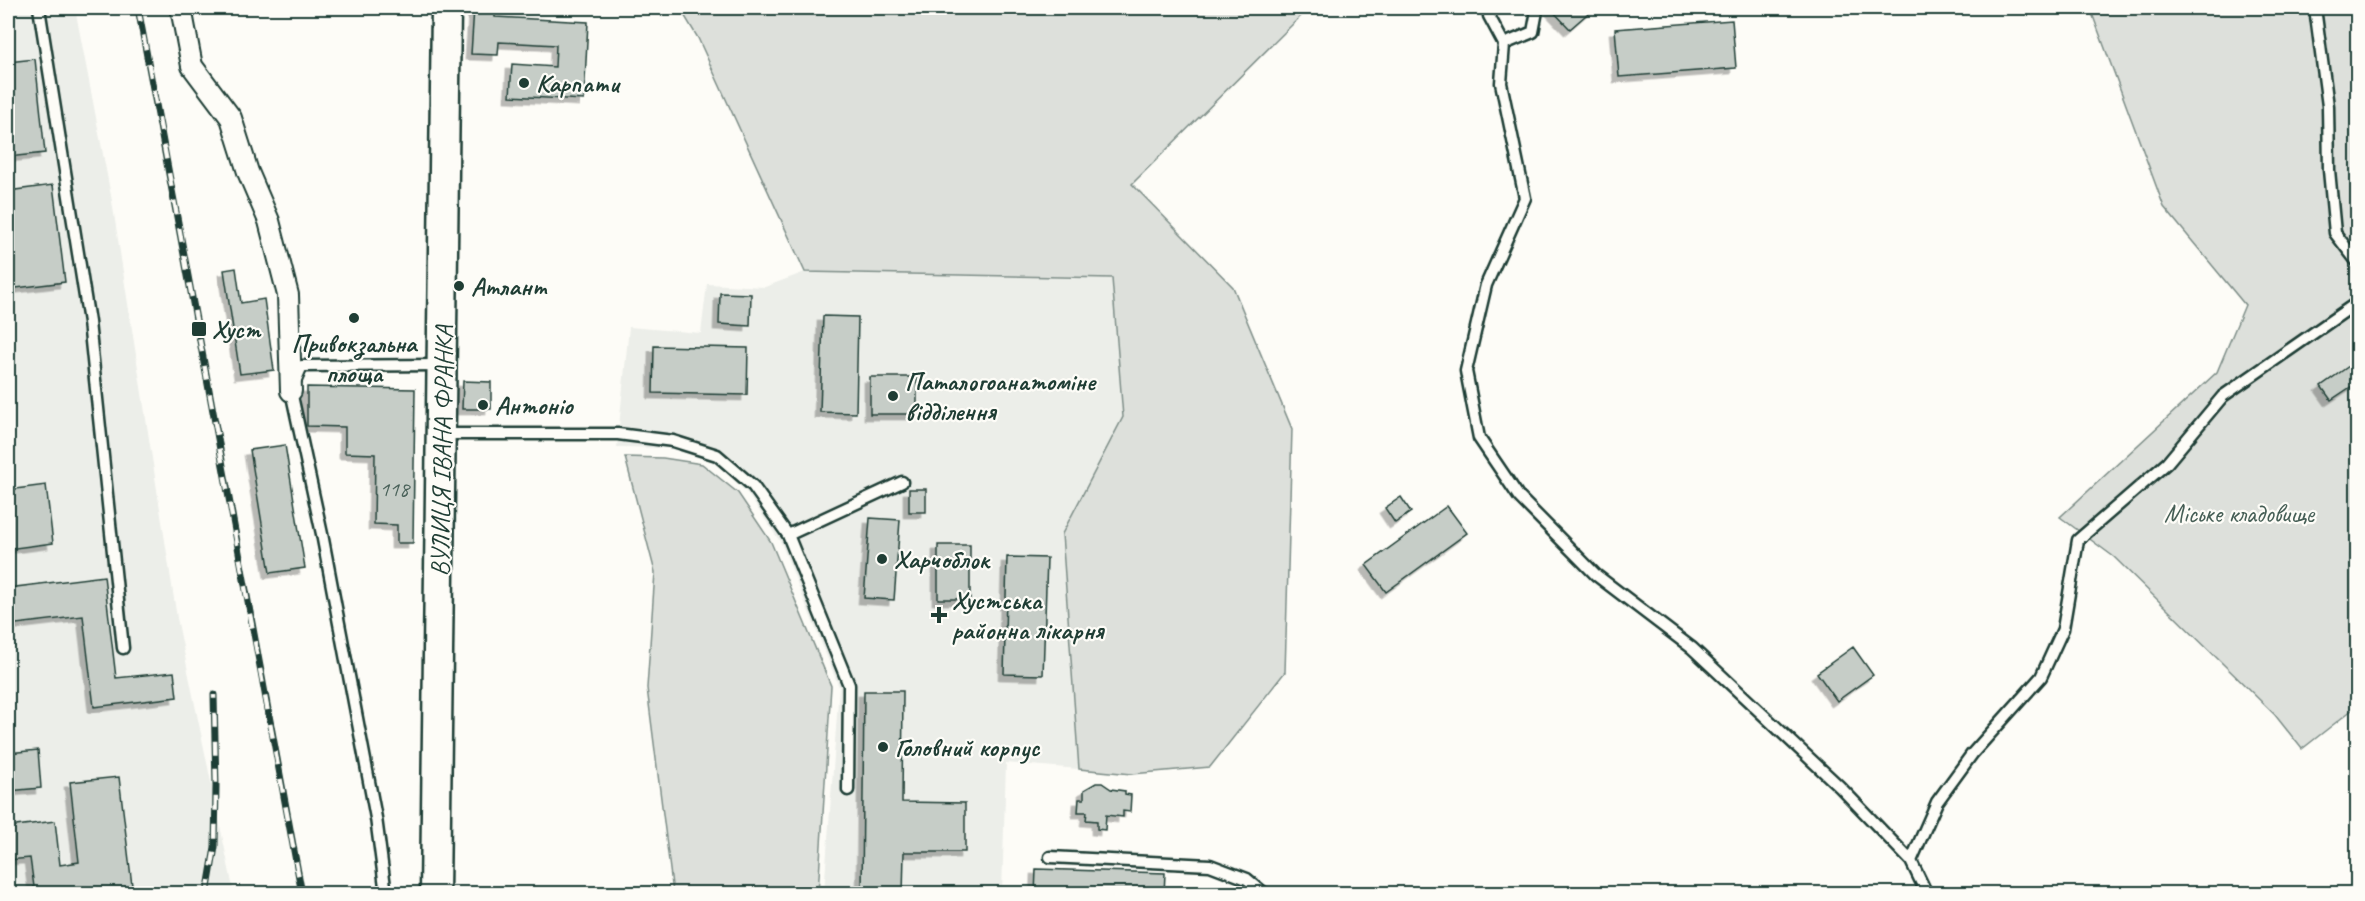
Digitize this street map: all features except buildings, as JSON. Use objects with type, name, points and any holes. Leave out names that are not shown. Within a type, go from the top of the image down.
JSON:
[{"type":"main road","name":"ВУЛИЦЯ ІВАНА ФРАНКА","points":[[435,894],[446,8]]},
{"type":"street","points":[[181,8],[192,66],[231,118],[248,172],[269,221],[288,295],[291,391]]},
{"type":"lane","points":[[39,8],[89,322],[123,648]]},
{"type":"lane","points":[[1489,8],[1489,16],[1504,44],[1501,83],[1525,198],[1486,285],[1466,371],[1479,438],[1519,497],[1596,575],[1692,648],[1840,788],[1911,861],[1927,894]]},
{"type":"lane","points":[[1504,44],[1533,32],[1537,11],[1534,8]]},
{"type":"lane","points":[[2315,8],[2328,106],[2329,170],[2335,233],[2358,263]]},
{"type":"lane","points":[[1911,861],[1937,802],[1972,754],[2042,677],[2063,629],[2078,540],[2167,463],[2223,396],[2358,302]]},
{"type":"lane","points":[[386,894],[374,806],[322,534],[291,391],[302,366],[443,365]]},
{"type":"lane","points":[[442,434],[618,434],[674,441],[717,455],[753,486],[788,535],[849,685],[848,790]]},
{"type":"lane","points":[[788,535],[902,482]]},
{"type":"lane","points":[[1050,857],[1210,865],[1247,879],[1265,894]]},
{"type":"shaded area","points":[[8,8],[75,8],[112,201],[177,618],[234,893],[8,893]]},
{"type":"shaded area","name":"Хустська районна лікарня","points":[[805,272],[1112,278],[1123,417],[1062,534],[1079,769],[1006,763],[1002,893],[824,893],[839,687],[781,543],[747,493],[714,461],[668,448],[617,447],[629,327],[701,333],[707,284],[765,287]]},
{"type":"green space","points":[[680,8],[1309,8],[1132,184],[1233,287],[1292,429],[1285,672],[1210,767],[1132,774],[1079,769],[1062,534],[1123,417],[1112,278],[805,272],[698,38]]},
{"type":"green space","name":"Міське кладовище","points":[[2090,8],[2357,8],[2357,706],[2302,749],[2275,715],[2114,557],[2060,517],[2217,372],[2245,305],[2164,207]]},
{"type":"green space","points":[[625,457],[663,458],[702,464],[738,493],[771,542],[831,686],[818,893],[673,893],[647,688],[655,572]]},
{"type":"railway","points":[[138,8],[302,894]]},
{"type":"railway","points":[[207,894],[215,847],[214,695]]},
{"type":"place","name":"Карпати","points":[[524,83]]},
{"type":"place","name":"Атлант","points":[[459,286]]},
{"type":"place","name":"Привокзальна площа","points":[[354,318]]},
{"type":"place","name":"Хуст","points":[[199,329]]},
{"type":"place","name":"Паталогоанатоміне відділення","points":[[893,396]]},
{"type":"place","name":"Антоніо","points":[[483,405]]},
{"type":"place","name":"Харчоблок","points":[[882,559]]},
{"type":"place","name":"Хустська районна лікарня","points":[[939,615]]},
{"type":"place","name":"Головний корпус","points":[[883,747]]}]
